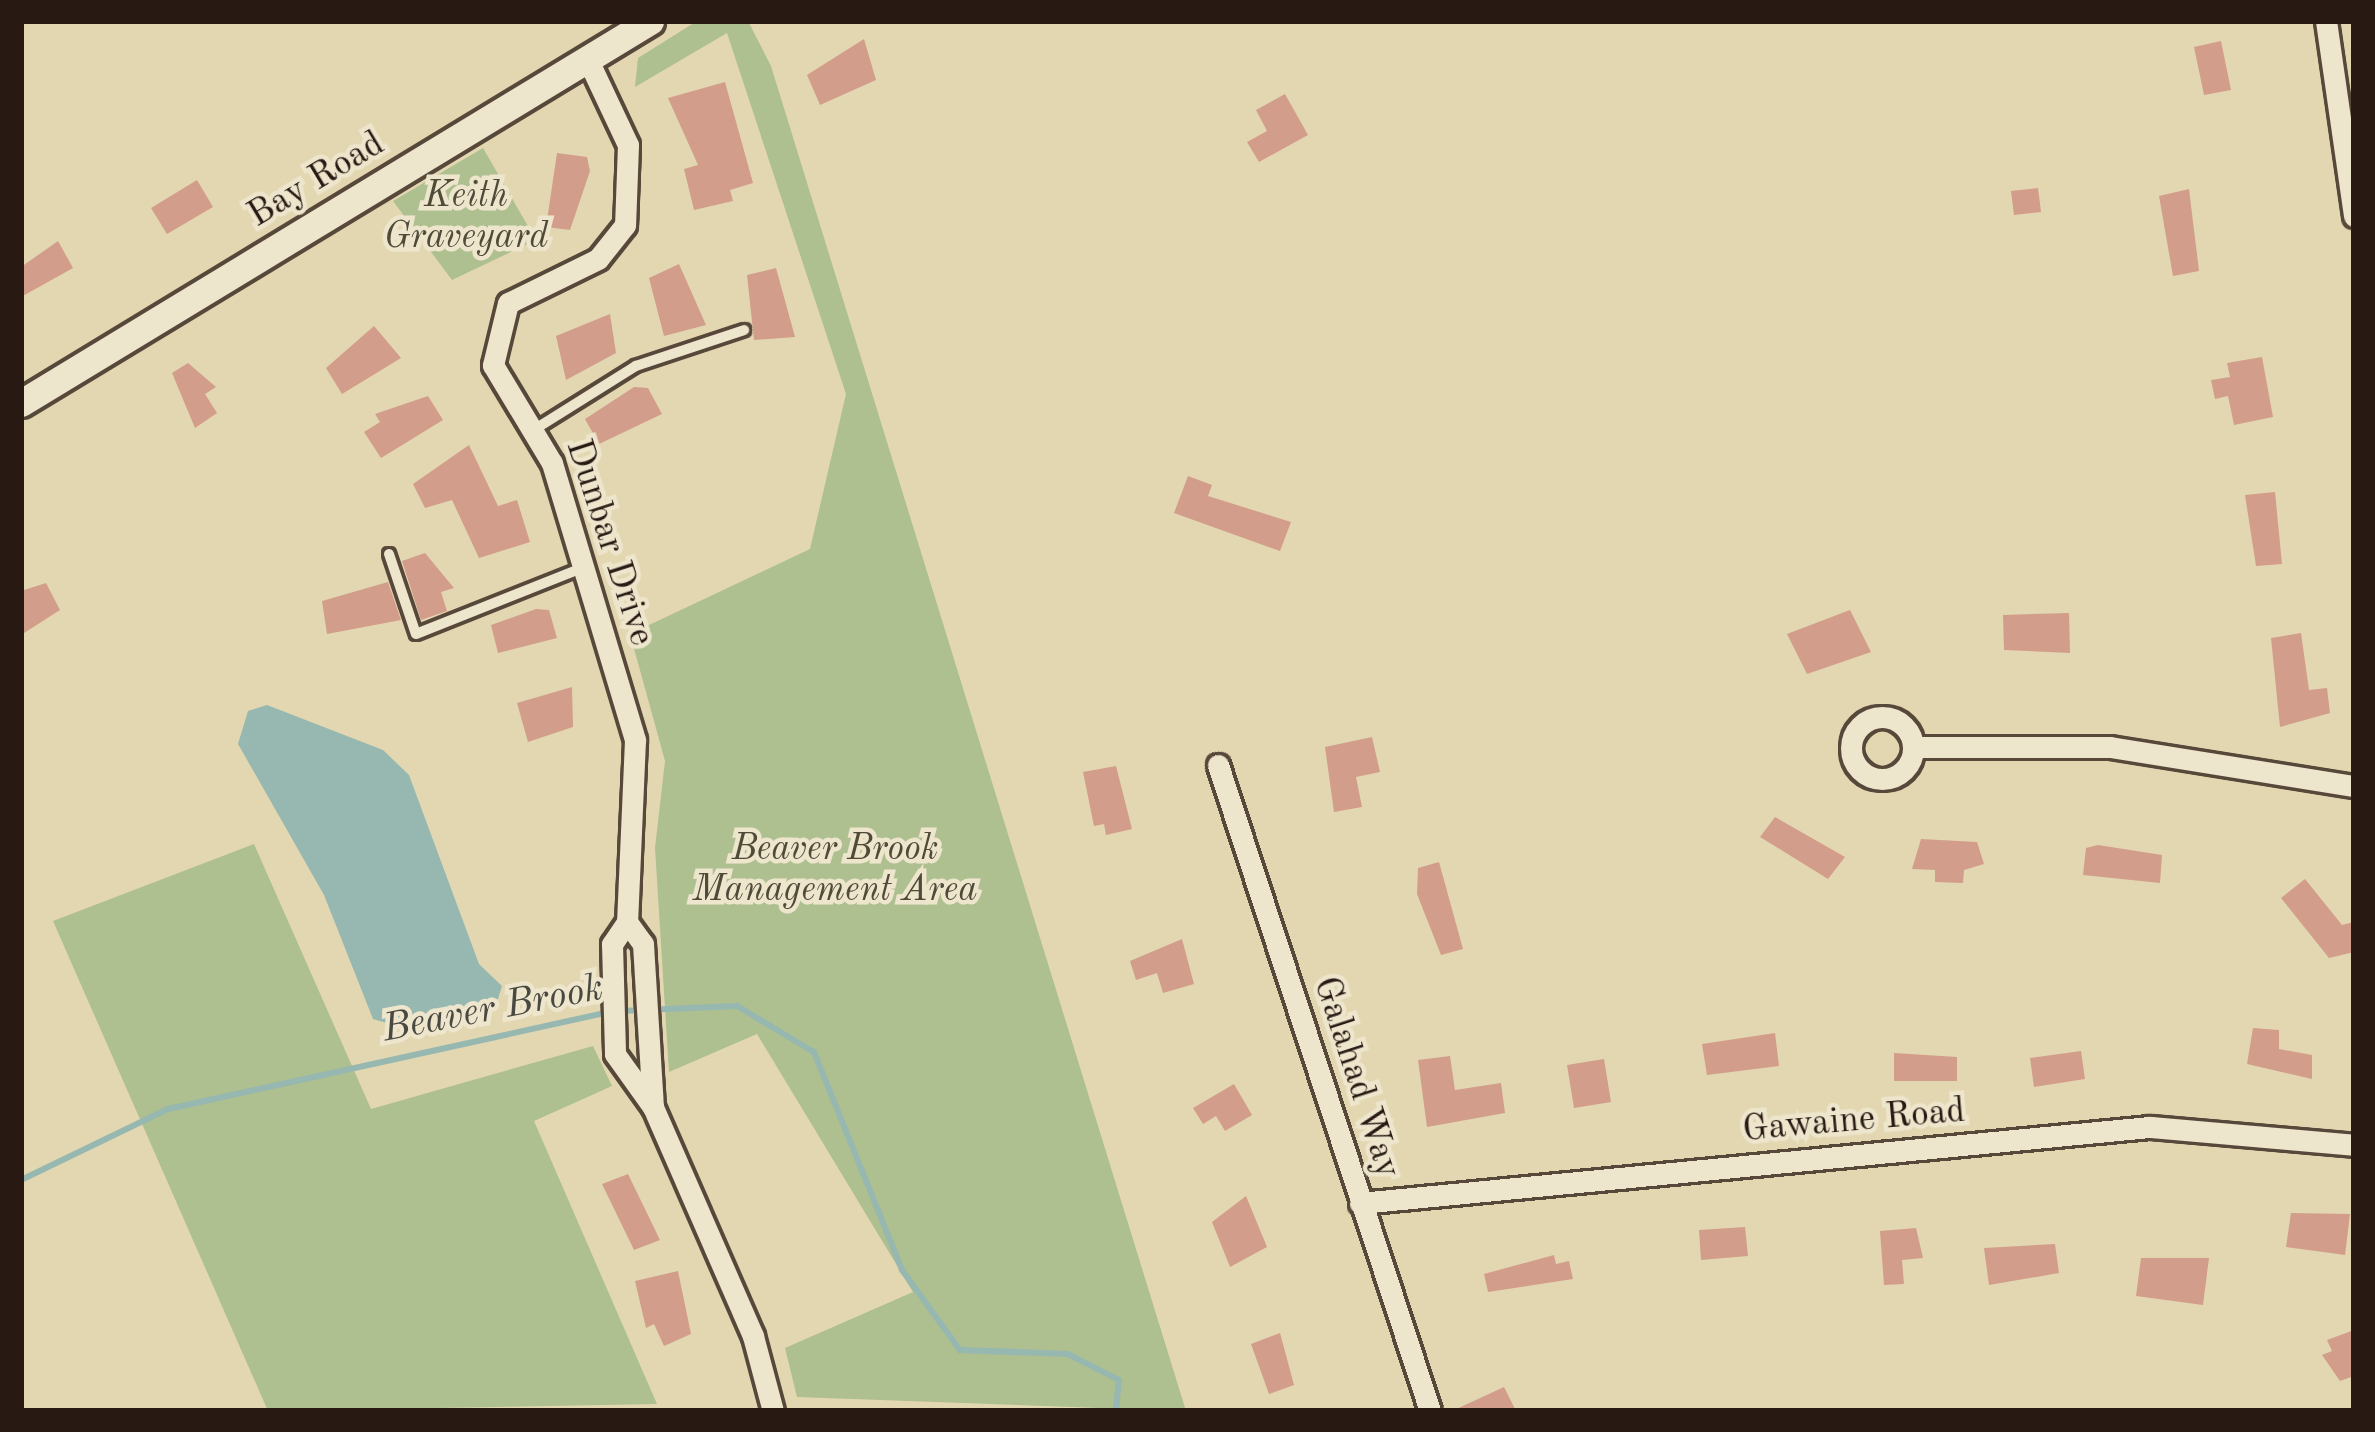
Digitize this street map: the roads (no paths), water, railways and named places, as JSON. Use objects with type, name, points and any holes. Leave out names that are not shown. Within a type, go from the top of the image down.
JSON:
[{"type":"main road","name":"Bay Road","points":[[21,404],[650,21]]},
{"type":"street","points":[[2326,21],[2354,216]]},
{"type":"street","name":"Dunbar Drive","points":[[588,60],[628,145],[633,196],[626,225],[598,260],[508,303],[497,319],[494,365],[535,429],[585,567],[634,740],[627,922],[612,944],[615,1054],[653,1107],[753,1336],[773,1411]]},
{"type":"street","points":[[1913,748],[2110,747],[2354,786]]},
{"type":"street","name":"Galahad Way","points":[[1218,765],[1430,1411]]},
{"type":"street","name":"Dunbar Drive","points":[[627,922],[643,944],[653,1107]]},
{"type":"street","name":"Gawaine Road","points":[[1360,1203],[2150,1127],[2354,1144]]},
{"type":"lane","points":[[535,429],[636,366],[744,330]]},
{"type":"lane","points":[[389,554],[416,634],[585,567]]},
{"type":"water","points":[[267,705],[383,750],[409,775],[479,964],[502,986],[498,999],[404,1028],[373,1019],[324,895],[238,744],[248,711]]},
{"type":"waterway","name":"Beaver Brook","points":[[621,1011],[737,1006],[814,1052],[902,1270],[960,1350],[1068,1354],[1119,1380],[1116,1411]]},
{"type":"waterway","name":"Beaver Brook","points":[[21,1180],[168,1109],[608,1012]]},
{"type":"park label","name":"Keith Graveyard","points":[[466,218]]},
{"type":"park label","name":"Beaver Brook Management Area","points":[[835,870]]}]
